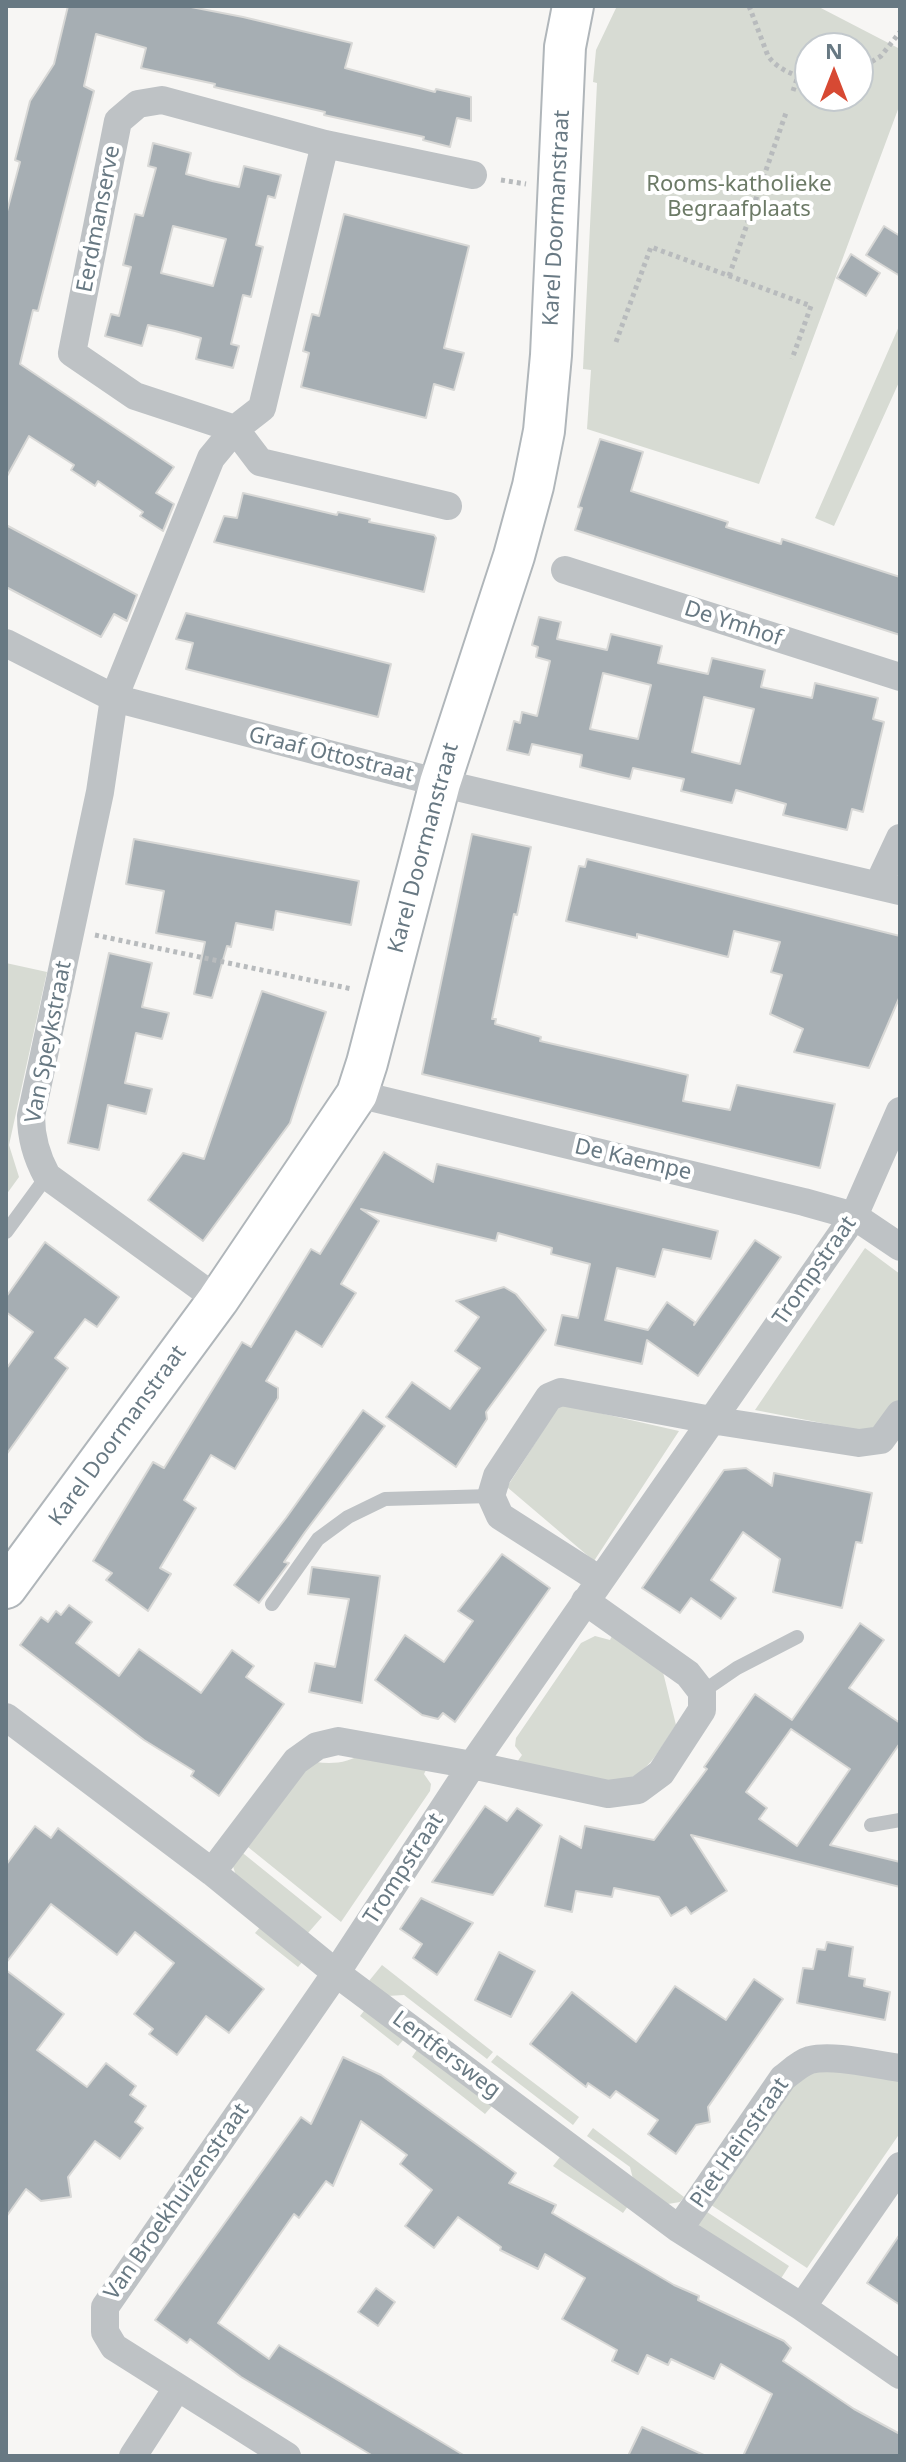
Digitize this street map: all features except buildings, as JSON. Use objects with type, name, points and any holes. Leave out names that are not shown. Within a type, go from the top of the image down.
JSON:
[{"type":"main road","name":"Karel Doormanstraat","points":[[6,1588],[218,1300],[357,1094],[440,783],[514,556],[536,472],[544,431],[551,355],[565,47],[573,6]]},
{"type":"street","name":"Eerdmanserve","points":[[235,429],[135,396],[72,353],[118,121],[138,104],[162,100],[325,144],[473,175]]},
{"type":"street","points":[[114,698],[211,458],[235,429],[262,408],[325,144]]},
{"type":"street","points":[[235,429],[260,462],[448,506]]},
{"type":"street","name":"De Ymhof","points":[[565,570],[900,677]]},
{"type":"street","name":"Graaf Ottostraat","points":[[6,643],[114,698],[440,783],[889,888]]},
{"type":"street","name":"Van Speykstraat","points":[[47,1176],[35,1149],[31,1116],[100,792],[114,698]]},
{"type":"street","points":[[889,888],[900,838]]},
{"type":"street","name":"De Kaempe","points":[[357,1094],[854,1216],[900,1247]]},
{"type":"street","name":"Trompstraat","points":[[336,1973],[472,1765],[854,1216],[900,1111]]},
{"type":"street","points":[[47,1176],[218,1300]]},
{"type":"street","points":[[212,1872],[296,1761],[317,1746],[338,1741],[608,1794],[638,1790],[661,1773],[702,1710],[702,1692],[688,1674],[500,1516],[491,1496],[497,1476],[549,1397],[561,1392],[859,1443],[881,1440],[900,1414]]},
{"type":"street","name":"Lentfersweg","points":[[6,1717],[212,1872],[336,1973],[679,2229],[802,2307],[900,2375]]},
{"type":"street","name":"Van Broekhuizenstraat","points":[[287,2456],[114,2347],[105,2332],[105,2307],[336,1973]]},
{"type":"street","name":"Piet Heinstraat","points":[[679,2229],[783,2078],[808,2061],[827,2058],[900,2068]]},
{"type":"street","points":[[802,2307],[900,2166]]},
{"type":"street","points":[[133,2456],[177,2388]]},
{"type":"lane","points":[[6,1232],[47,1176]]},
{"type":"lane","points":[[272,1604],[318,1539],[348,1517],[385,1499],[491,1496]]},
{"type":"lane","points":[[702,1692],[737,1668],[797,1637]]},
{"type":"lane","points":[[871,1825],[900,1820]]},
{"type":"path","points":[[749,6],[768,56],[781,70],[794,75]]},
{"type":"path","points":[[874,60],[900,32]]},
{"type":"path","points":[[729,276],[787,110]]},
{"type":"path","points":[[473,175],[559,190]]},
{"type":"path","points":[[616,342],[651,247],[811,306],[792,359]]},
{"type":"path","points":[[70,930],[384,996]]},
{"type":"green space","name":"Rooms-katholieke Begraafplaats","points":[[617,6],[817,6],[867,32],[794,32],[794,112],[874,112],[874,36],[900,49],[900,104],[759,484],[587,429],[591,370],[583,369],[597,83],[593,82],[596,50]]},
{"type":"green space","points":[[900,324],[900,380],[834,526],[815,518]]},
{"type":"green space","points":[[6,963],[47,972],[9,1145],[19,1177],[6,1195]]},
{"type":"green space","points":[[865,1248],[900,1274],[900,1405],[878,1434],[755,1410]]},
{"type":"green space","points":[[560,1404],[679,1431],[594,1561],[507,1487]]},
{"type":"green space","points":[[614,1632],[661,1664],[676,1725],[657,1753],[635,1776],[614,1783],[517,1762],[522,1755],[515,1746],[516,1738],[581,1643],[595,1636],[610,1640]]},
{"type":"green space","points":[[364,1752],[428,1766],[424,1774],[431,1784],[430,1791],[341,1922],[243,1843],[303,1760],[335,1763],[350,1760]]},
{"type":"green space","points":[[239,1850],[322,1917],[308,1933],[236,1876],[232,1863]]},
{"type":"green space","points":[[262,1925],[305,1959],[298,1967],[255,1933]]},
{"type":"green space","points":[[382,1965],[493,2052],[487,2059],[404,1995],[387,1996],[369,1981]]},
{"type":"green space","points":[[367,2007],[405,2038],[398,2046],[360,2016]]},
{"type":"green space","points":[[418,2048],[492,2106],[485,2114],[412,2057]]},
{"type":"green space","points":[[497,2055],[579,2117],[573,2125],[491,2062]]},
{"type":"green space","points":[[806,2066],[900,2077],[900,2133],[807,2268],[702,2199]]},
{"type":"green space","points":[[593,2128],[684,2197],[680,2202],[668,2204],[634,2183],[630,2167],[587,2136]]},
{"type":"green space","points":[[560,2157],[628,2206],[623,2213],[553,2166]]},
{"type":"green space","points":[[698,2206],[789,2266],[780,2280],[701,2228],[697,2223]]}]
